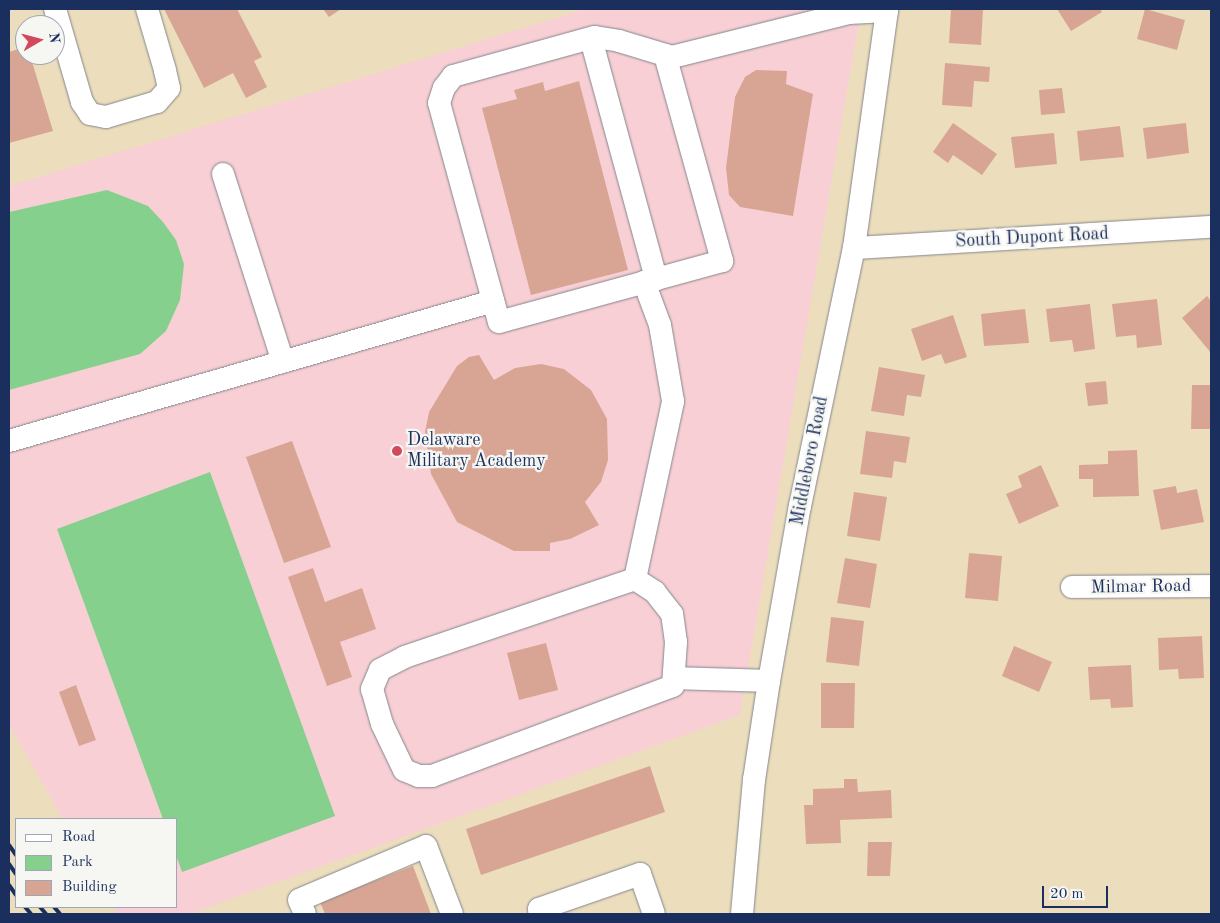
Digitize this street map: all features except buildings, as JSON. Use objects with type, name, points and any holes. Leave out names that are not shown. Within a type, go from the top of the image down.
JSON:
[{"type":"street","points":[[55,9],[82,102],[90,114],[106,117],[157,102],[169,88],[146,9]]},
{"type":"street","points":[[665,55],[722,261],[500,322],[439,103],[444,88],[453,76],[591,39],[619,41],[672,57],[849,13],[887,10]]},
{"type":"street","name":"Middleboro Road","points":[[742,914],[754,780],[769,680],[800,506],[854,248],[887,10]]},
{"type":"street","points":[[591,39],[660,325],[673,401],[635,579]]},
{"type":"street","points":[[223,174],[283,362]]},
{"type":"street","name":"South Dupont Road","points":[[854,248],[1211,228]]},
{"type":"street","points":[[9,441],[494,301]]},
{"type":"street","points":[[635,579],[655,592],[672,614],[676,642],[673,686],[432,776],[418,776],[404,770],[382,724],[372,689],[380,670],[405,657],[635,579]]},
{"type":"street","name":"Milmar Road","points":[[1072,587],[1211,586]]},
{"type":"street","points":[[674,678],[769,680]]},
{"type":"street","points":[[305,914],[299,900],[426,846],[452,914]]},
{"type":"street","points":[[540,914],[539,909],[640,874],[654,914]]},
{"type":"shaded area","name":"Delaware Military Academy","points":[[585,9],[861,9],[740,715],[190,914],[117,914],[114,908],[178,908],[178,818],[62,818],[9,725],[9,186]]},
{"type":"green space","points":[[107,190],[148,206],[176,240],[184,264],[180,300],[166,331],[140,354],[9,390],[9,212]]},
{"type":"green space","points":[[210,472],[335,816],[182,872],[178,861],[178,818],[163,818],[57,529]]},
{"type":"railway","points":[[9,845],[15,854]]},
{"type":"railway","points":[[9,864],[15,873]]},
{"type":"railway","points":[[9,885],[15,894]]},
{"type":"railway","points":[[26,908],[31,914]]},
{"type":"railway","points":[[41,908],[46,914]]},
{"type":"railway","points":[[55,908],[60,914]]},
{"type":"place","name":"Delaware Military Academy","points":[[397,451]]}]
